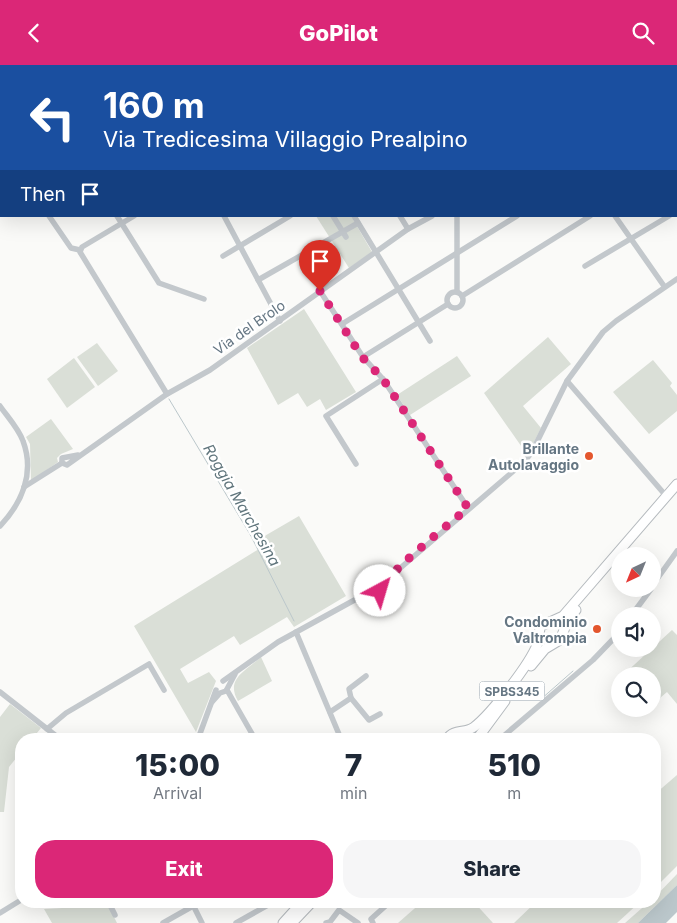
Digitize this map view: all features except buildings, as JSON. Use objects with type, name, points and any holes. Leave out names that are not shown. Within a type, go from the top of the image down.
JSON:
[{"type":"main road","points":[[665,499],[677,484]]},
{"type":"main road","name":"SPBS345","points":[[628,547],[665,499]]},
{"type":"main road","name":"SPBS345","points":[[452,733],[473,727],[502,695],[531,656],[538,644],[541,626],[563,616],[665,499]]},
{"type":"main road","name":"SPBS345","points":[[481,733],[538,656],[560,639],[575,610],[611,568]]},
{"type":"main road","points":[[549,622],[559,625],[562,632]]},
{"type":"main road","points":[[539,634],[542,641],[553,644]]},
{"type":"main road","name":"SPBS345","points":[[460,730],[468,733]]},
{"type":"main road","points":[[283,923],[297,908]]},
{"type":"main road","points":[[292,923],[306,908]]},
{"type":"street","points":[[50,217],[72,248],[81,249],[132,217]]},
{"type":"street","points":[[118,217],[159,283],[204,299]]},
{"type":"street","points":[[225,217],[280,321]]},
{"type":"street","points":[[222,256],[288,217]]},
{"type":"street","points":[[335,217],[344,235]]},
{"type":"street","points":[[355,217],[430,341]]},
{"type":"street","points":[[401,217],[408,229]]},
{"type":"street","name":"Via del Brolo","points":[[24,487],[62,463],[62,458],[78,455],[168,394],[210,370],[242,345],[280,321],[408,229],[430,217]]},
{"type":"street","points":[[448,304],[452,307],[460,307],[463,301],[459,294],[457,217]]},
{"type":"street","points":[[342,324],[515,217]]},
{"type":"street","points":[[448,304],[449,294],[459,294],[588,217]]},
{"type":"street","points":[[616,217],[664,286]]},
{"type":"street","points":[[585,265],[668,217]]},
{"type":"street","points":[[258,280],[331,239],[344,235],[358,223]]},
{"type":"street","points":[[81,249],[84,261],[168,394]]},
{"type":"street","points":[[380,593],[382,584],[399,568],[532,452],[567,381],[609,326],[664,286],[677,279]]},
{"type":"street","points":[[320,291],[362,357],[383,379],[468,508]]},
{"type":"street","points":[[362,357],[448,304]]},
{"type":"street","points":[[356,464],[326,416],[383,379]]},
{"type":"street","points":[[567,381],[665,499]]},
{"type":"street","points":[[0,406],[24,441],[28,464],[24,487],[16,507],[0,526]]},
{"type":"street","points":[[661,574],[677,551]]},
{"type":"street","points":[[365,593],[380,593],[390,596],[393,592],[399,568]]},
{"type":"street","points":[[200,733],[211,703],[236,672],[296,632],[365,593],[389,582],[393,586]]},
{"type":"street","points":[[296,632],[339,733]]},
{"type":"street","points":[[507,733],[593,661],[611,642]]},
{"type":"street","points":[[47,729],[66,713],[149,664],[164,690]]},
{"type":"street","points":[[366,676],[349,689],[348,692],[369,720],[380,714]]},
{"type":"street","points":[[223,689],[231,698],[251,733]]},
{"type":"street","points":[[0,692],[52,733]]},
{"type":"street","points":[[330,712],[351,698]]},
{"type":"street","points":[[0,913],[15,904]]},
{"type":"street","points":[[112,908],[115,915]]},
{"type":"street","points":[[163,923],[186,908]]},
{"type":"street","points":[[194,908],[202,922]]},
{"type":"street","points":[[236,923],[263,908]]},
{"type":"street","points":[[374,923],[371,919],[383,908]]},
{"type":"street","points":[[326,923],[330,922],[340,911],[358,923]]},
{"type":"shaded area","points":[[317,217],[352,217],[372,252],[349,268]]},
{"type":"shaded area","points":[[304,309],[356,392],[326,410],[320,399],[307,407],[298,393],[278,405],[247,348]]},
{"type":"shaded area","points":[[548,337],[571,364],[523,406],[541,428],[526,453],[484,393]]},
{"type":"shaded area","points":[[97,343],[118,371],[98,386],[77,357]]},
{"type":"shaded area","points":[[457,356],[471,376],[410,415],[397,395]]},
{"type":"shaded area","points":[[74,358],[95,387],[67,408],[47,379]]},
{"type":"shaded area","points":[[653,360],[672,383],[670,386],[677,395],[677,411],[649,434],[613,392]]},
{"type":"shaded area","points":[[51,419],[73,449],[61,454],[57,458],[58,462],[31,481],[30,444],[26,437]]},
{"type":"shaded area","points":[[299,516],[346,596],[294,627],[287,617],[240,645],[234,636],[180,669],[188,683],[209,672],[216,681],[196,732],[134,626],[259,549],[256,541]]},
{"type":"shaded area","points":[[672,630],[677,635],[677,704],[667,692],[661,697],[661,667],[632,667],[643,657],[661,657],[661,640]]},
{"type":"shaded area","points":[[261,657],[272,681],[238,701],[234,687],[236,681],[244,671]]},
{"type":"shaded area","points":[[10,704],[41,728],[37,733],[15,733],[15,760],[9,767],[4,812],[0,812],[0,717]]},
{"type":"shaded area","points":[[677,775],[677,866],[661,882],[661,789]]},
{"type":"shaded area","points":[[677,874],[677,885],[661,901],[661,891]]},
{"type":"shaded area","points":[[677,885],[677,912],[666,923],[638,923],[653,908],[661,908],[661,901]]},
{"type":"shaded area","points":[[110,908],[117,923],[52,923],[44,909]]},
{"type":"shaded area","points":[[415,908],[479,908],[493,923],[398,923]]},
{"type":"shaded area","points":[[530,908],[633,908],[617,923],[514,923]]},
{"type":"shaded area","points":[[642,908],[653,908],[638,923],[625,923]]},
{"type":"waterway","name":"Roggia Marchesina","points":[[169,399],[251,536],[294,621]]},
{"type":"waterway","points":[[540,700],[573,671]]},
{"type":"place","name":"Brillante Autolavaggio","points":[[589,456]]},
{"type":"place","name":"Condominio Valtrompia","points":[[597,629]]},
{"type":"route","points":[[320,291],[362,357],[383,379],[468,508],[381,584],[380,591]]}]
